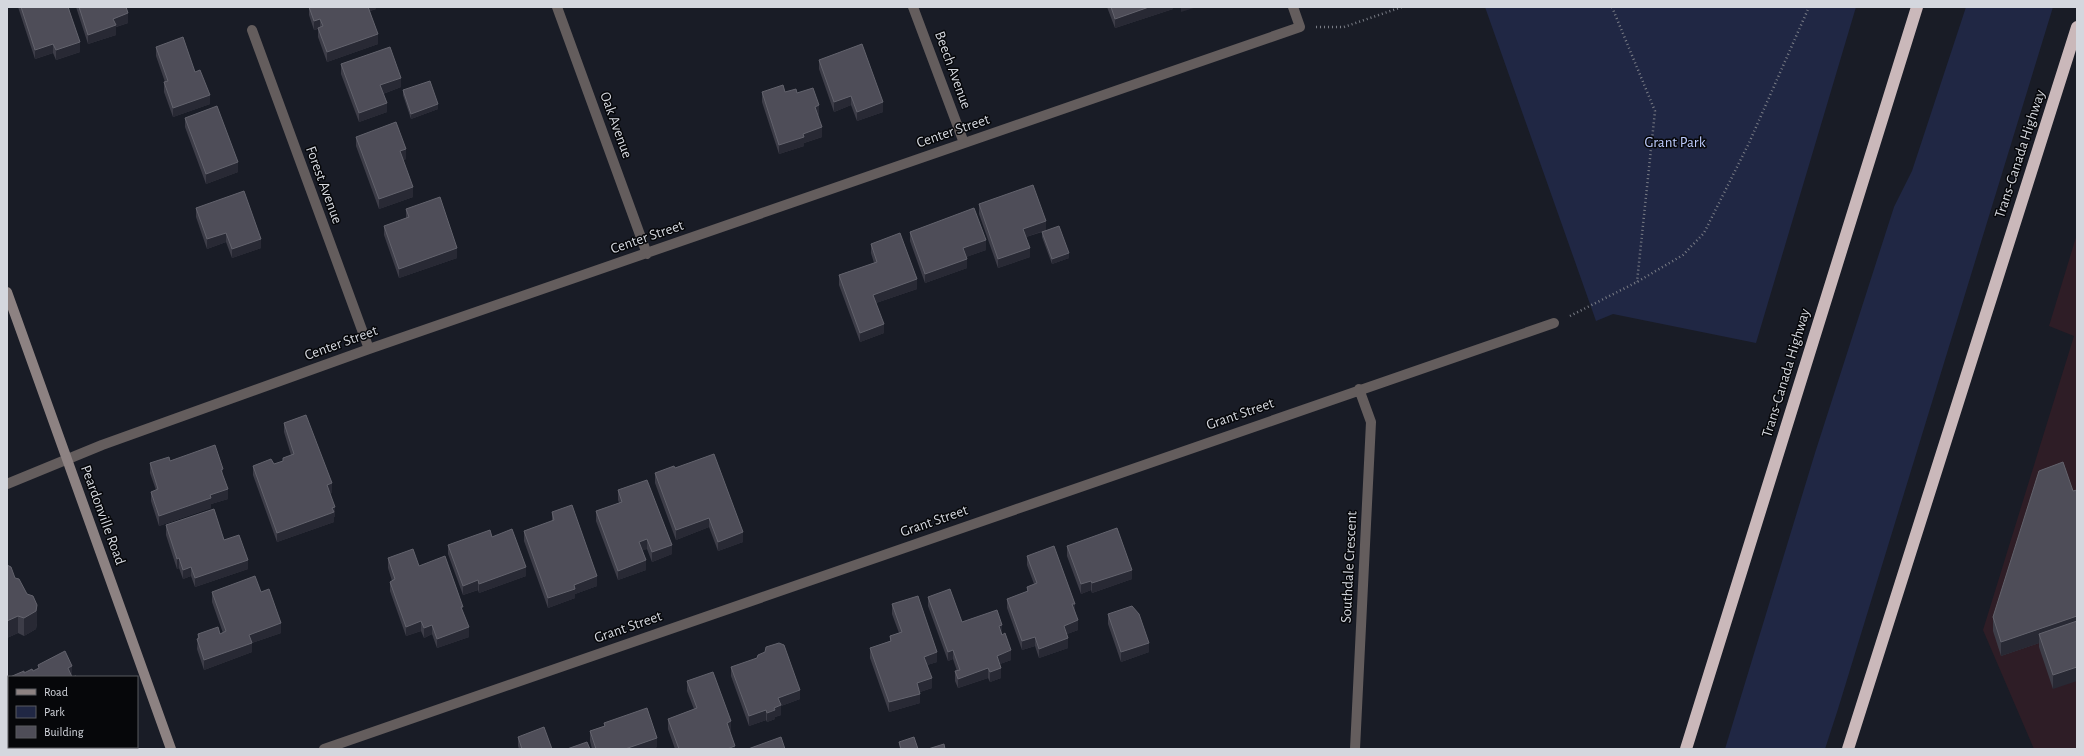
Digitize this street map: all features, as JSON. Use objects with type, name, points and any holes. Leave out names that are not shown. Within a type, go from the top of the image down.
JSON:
[{"type":"highway","name":"Trans-Canada Highway","points":[[1686,749],[1917,7]]},
{"type":"highway","name":"Trans-Canada Highway","points":[[1848,749],[2077,27]]},
{"type":"main road","name":"Peardonville Road","points":[[7,292],[170,749]]},
{"type":"street","name":"Oak Avenue","points":[[557,7],[647,254]]},
{"type":"street","name":"Beech Avenue","points":[[913,7],[964,143]]},
{"type":"street","points":[[1293,7],[1300,27]]},
{"type":"street","name":"Center Street","points":[[7,484],[66,458],[368,349],[647,254],[1300,27]]},
{"type":"street","name":"Forest Avenue","points":[[252,30],[368,349]]},
{"type":"street","name":"Grant Street","points":[[324,749],[1359,389],[1554,323]]},
{"type":"street","name":"Southdale Crescent","points":[[1355,749],[1371,422],[1359,389]]},
{"type":"path","points":[[1300,27],[1344,28],[1402,7]]},
{"type":"path","points":[[1612,7],[1655,112],[1637,282]]},
{"type":"path","points":[[1554,323],[1637,282],[1683,255],[1704,233],[1749,143],[1809,7]]},
{"type":"shaded area","points":[[2077,234],[2077,749],[2034,749],[1983,630],[2074,336],[2049,326]]},
{"type":"green space","name":"Grant Park","points":[[1485,7],[1856,7],[1756,343],[1613,314],[1596,321]]},
{"type":"green space","points":[[1966,7],[2053,7],[1838,709],[1825,749],[1725,749],[1815,453],[1894,207],[1912,171]]},
{"type":"building","points":[[21,7],[68,7],[80,42],[56,50],[53,44],[35,50]]},
{"type":"building","points":[[79,7],[126,7],[128,13],[113,19],[116,25],[88,35]]},
{"type":"building","points":[[309,7],[368,7],[378,34],[327,52],[318,28],[323,26],[320,19],[314,21]]},
{"type":"building","points":[[1111,7],[1149,7],[1115,19]]},
{"type":"building","points":[[183,37],[195,72],[200,70],[210,95],[173,108],[164,82],[168,81],[156,47]]},
{"type":"building","points":[[862,44],[883,102],[857,112],[851,96],[834,102],[819,60]]},
{"type":"building","points":[[390,47],[401,78],[380,85],[387,103],[359,113],[341,64]]},
{"type":"building","points":[[430,81],[438,104],[411,114],[403,90]]},
{"type":"building","points":[[783,85],[785,92],[796,89],[797,93],[813,88],[819,105],[815,107],[822,127],[803,134],[804,137],[779,145],[762,92]]},
{"type":"building","points":[[217,106],[238,162],[206,174],[185,118]]},
{"type":"building","points":[[396,122],[406,149],[400,151],[413,187],[379,199],[356,137]]},
{"type":"building","points":[[1033,185],[1046,221],[1023,229],[1030,248],[998,259],[979,204]]},
{"type":"building","points":[[244,191],[261,239],[232,249],[226,233],[207,239],[196,208]]},
{"type":"building","points":[[440,197],[457,248],[399,269],[384,226],[409,217],[406,209]]},
{"type":"building","points":[[974,208],[986,240],[963,248],[967,259],[925,274],[910,232]]},
{"type":"building","points":[[1059,226],[1069,253],[1052,259],[1042,232]]},
{"type":"building","points":[[900,233],[917,279],[873,295],[884,324],[860,333],[839,275],[877,262],[871,244]]},
{"type":"building","points":[[306,415],[332,483],[327,485],[335,507],[332,508],[334,512],[277,533],[253,466],[271,459],[274,464],[283,461],[283,458],[294,454],[284,423]]},
{"type":"building","points":[[215,445],[223,469],[221,470],[228,489],[210,495],[211,498],[159,516],[151,492],[158,489],[150,463],[169,457],[170,461]]},
{"type":"building","points":[[714,454],[743,532],[718,542],[709,518],[676,530],[655,473],[674,466],[675,468]]},
{"type":"building","points":[[2063,462],[2073,491],[2077,490],[2077,616],[2001,642],[1993,617],[2039,471]]},
{"type":"building","points":[[647,480],[672,545],[652,552],[647,539],[639,542],[646,560],[618,571],[596,511],[622,502],[618,490]]},
{"type":"building","points":[[572,505],[597,576],[574,585],[575,589],[548,598],[524,531],[554,520],[552,512]]},
{"type":"building","points":[[214,509],[224,540],[239,535],[248,560],[195,578],[191,567],[183,570],[179,558],[177,559],[166,525]]},
{"type":"building","points":[[1117,528],[1132,570],[1092,583],[1091,581],[1081,584],[1067,546]]},
{"type":"building","points":[[512,529],[526,567],[479,584],[478,580],[463,586],[448,545],[490,530],[492,537]]},
{"type":"building","points":[[1054,546],[1075,604],[1072,604],[1078,620],[1064,626],[1068,638],[1039,649],[1035,637],[1022,641],[1007,599],[1028,591],[1027,587],[1037,583],[1027,556]]},
{"type":"building","points":[[413,549],[419,566],[445,556],[469,627],[437,639],[432,625],[424,628],[421,621],[406,627],[390,582],[395,579],[388,558]]},
{"type":"building","points":[[7,565],[11,567],[15,578],[19,579],[27,594],[33,596],[37,605],[36,611],[24,618],[18,616],[7,621]]},
{"type":"building","points":[[255,576],[261,592],[269,589],[281,623],[249,635],[252,643],[204,660],[197,639],[199,638],[198,634],[218,627],[220,634],[226,631],[212,592]]},
{"type":"building","points":[[950,589],[962,622],[997,610],[1002,625],[999,626],[1002,635],[1005,633],[1011,650],[997,656],[1001,668],[990,672],[988,668],[958,679],[955,671],[960,670],[953,650],[948,652],[928,597]]},
{"type":"building","points":[[918,596],[937,652],[924,657],[932,678],[917,683],[920,694],[889,702],[870,648],[891,641],[890,636],[902,632],[892,604]]},
{"type":"building","points":[[1132,606],[1139,614],[1149,643],[1121,652],[1108,614]]},
{"type":"building","points":[[2077,621],[2077,667],[2053,675],[2039,634]]},
{"type":"building","points":[[779,643],[784,645],[800,690],[778,698],[781,705],[774,708],[775,710],[767,713],[766,710],[749,716],[731,667],[757,658],[758,655],[765,652],[766,647]]},
{"type":"building","points":[[65,651],[72,666],[68,668],[72,676],[12,676],[32,669],[33,671],[39,668],[38,665]]},
{"type":"building","points":[[713,672],[731,721],[727,723],[735,746],[727,749],[679,749],[668,719],[697,708],[687,681]]},
{"type":"building","points":[[7,682],[8,748],[38,748],[36,749],[7,749]]},
{"type":"building","points":[[647,708],[657,738],[625,749],[596,749],[590,731],[605,726],[604,723]]},
{"type":"building","points":[[544,727],[552,749],[522,749],[518,737]]},
{"type":"building","points":[[781,737],[785,749],[748,749]]},
{"type":"building","points":[[914,737],[918,749],[901,749],[899,742]]},
{"type":"building","points":[[587,742],[590,749],[567,749]]},
{"type":"building","points":[[944,744],[945,749],[928,749]]}]
